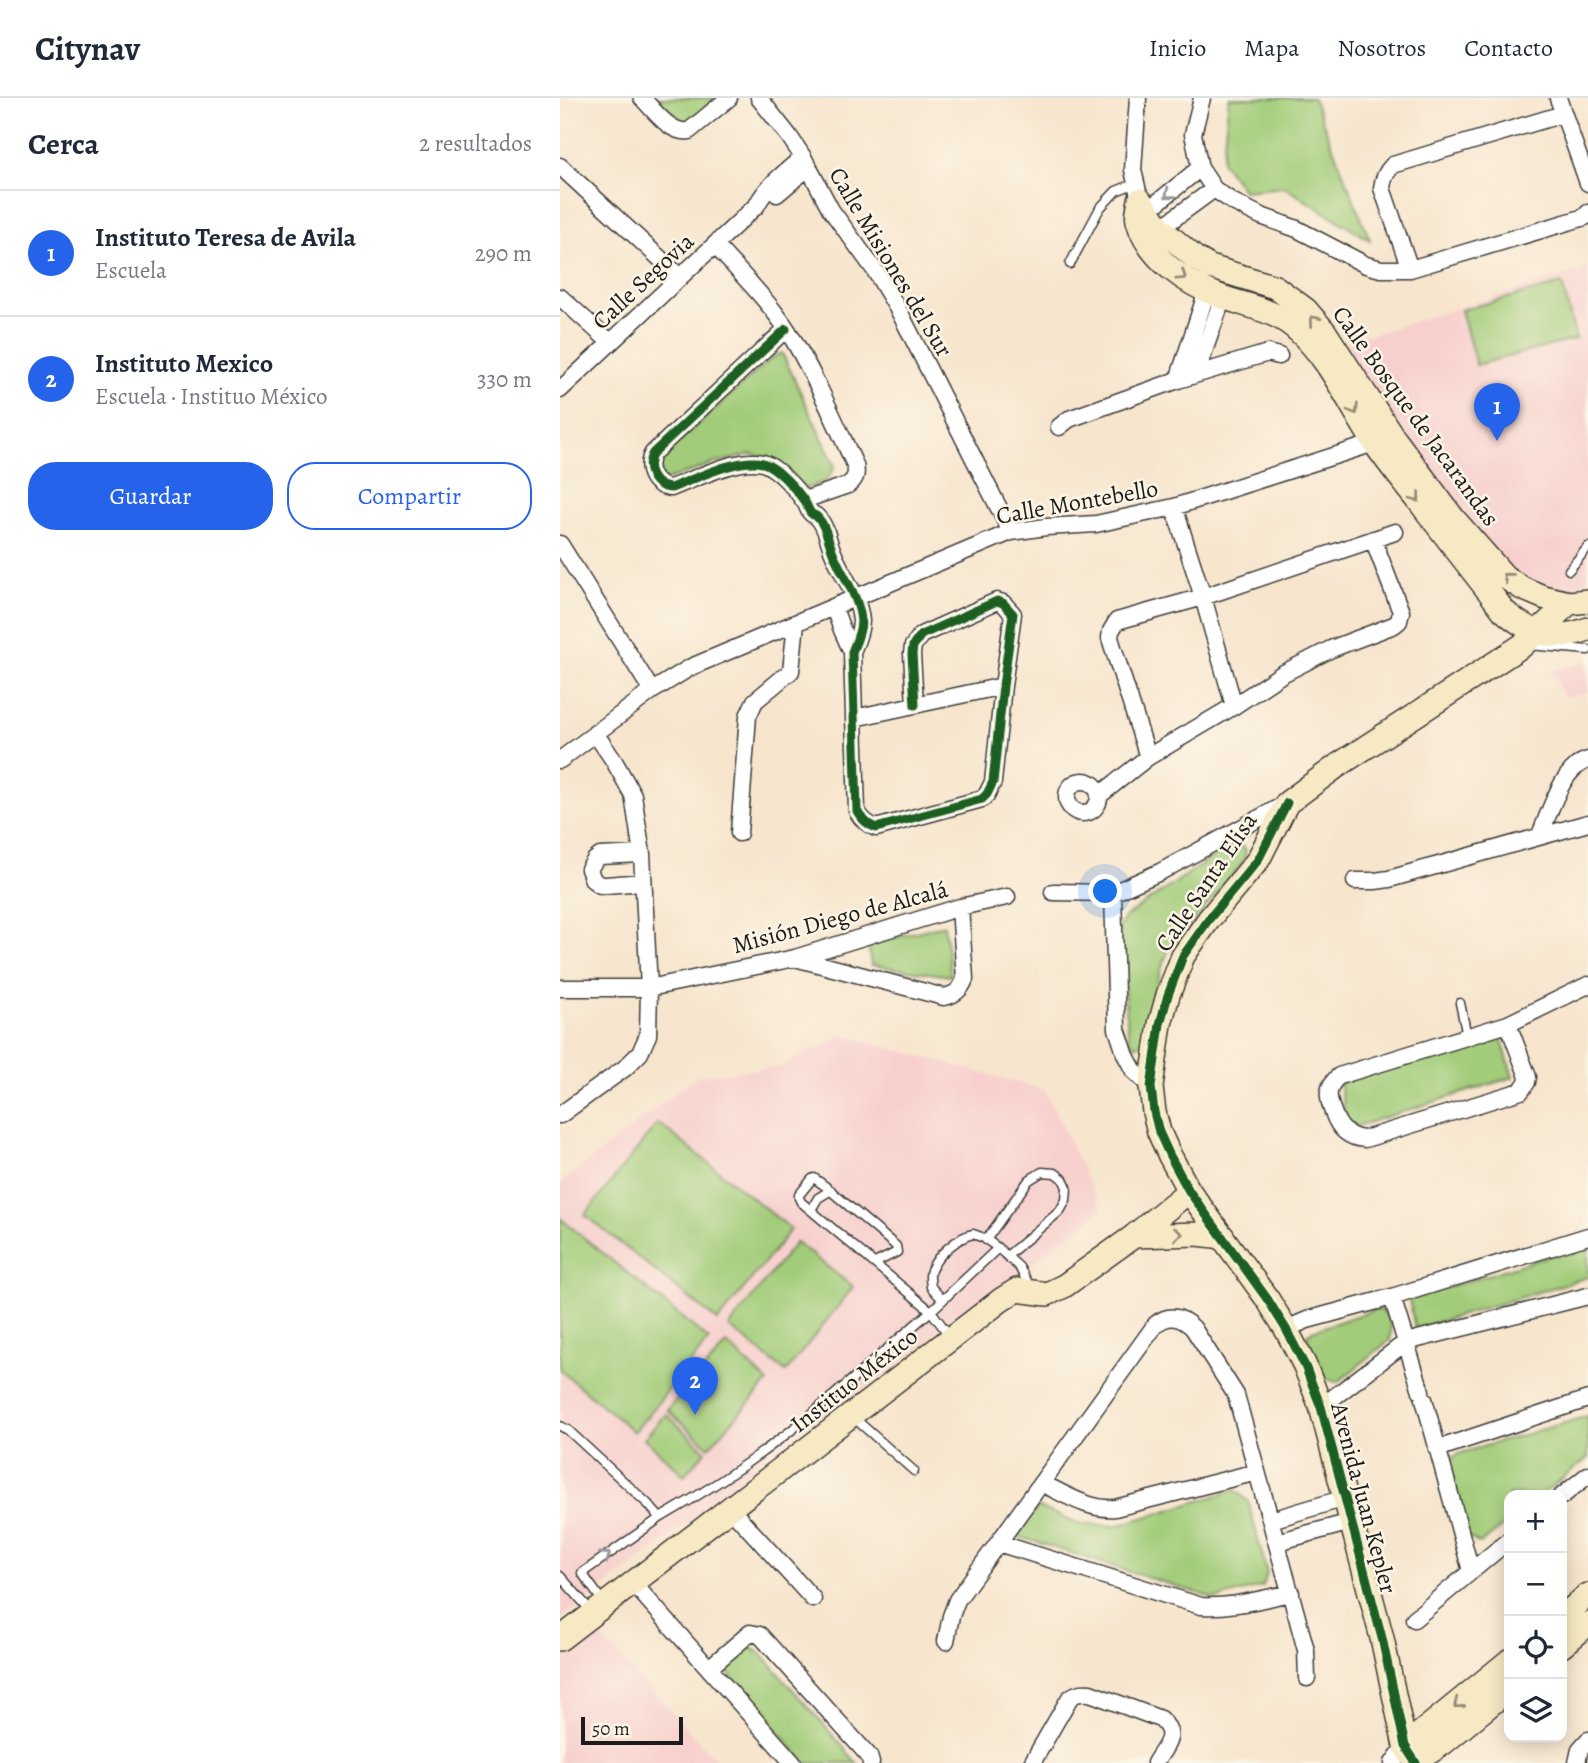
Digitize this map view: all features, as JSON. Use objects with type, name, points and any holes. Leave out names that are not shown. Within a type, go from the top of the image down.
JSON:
[{"type":"street","points":[[642,98],[672,127],[683,132],[689,131],[729,98]]},
{"type":"street","name":"Calle Misiones del Sur","points":[[759,98],[789,136],[831,210],[874,269],[899,311],[1011,532]]},
{"type":"street","points":[[1138,98],[1133,170],[1144,214]]},
{"type":"street","points":[[1202,98],[1193,135],[1200,168],[1214,189],[1233,202],[1297,229],[1366,265],[1381,269],[1410,269],[1585,217],[1588,213]]},
{"type":"street","points":[[1410,269],[1382,188],[1383,179],[1393,164],[1561,106],[1588,183]]},
{"type":"street","name":"Calle Segovia","points":[[560,390],[757,205],[770,187],[806,162]]},
{"type":"street","points":[[560,166],[680,277]]},
{"type":"street","points":[[1144,214],[1200,168]]},
{"type":"street","points":[[1144,214],[1214,189]]},
{"type":"street","name":"Calle Bosque de Jacarandas","points":[[1144,214],[1156,254],[1170,268],[1215,294],[1268,312],[1293,326],[1308,340],[1384,440],[1504,611],[1527,628],[1530,639]]},
{"type":"street","name":"Calle Bosque de Jacarandas","points":[[1144,214],[1195,258],[1210,267],[1275,288],[1306,310],[1325,332],[1384,440],[1505,577],[1543,597],[1578,602]]},
{"type":"street","points":[[715,245],[786,328],[811,371],[855,465],[856,477],[853,481],[807,507]]},
{"type":"street","points":[[1196,374],[1215,294]]},
{"type":"street","points":[[1178,380],[1215,294]]},
{"type":"street","points":[[560,297],[610,342]]},
{"type":"street","points":[[560,321],[573,309]]},
{"type":"street","points":[[786,328],[653,453],[649,470],[653,479],[664,488],[671,488],[730,466],[753,462],[765,464],[780,474],[807,507],[810,521],[820,540],[831,548],[855,597],[861,624],[852,652],[857,811],[862,819],[876,828],[982,799],[987,794],[993,782],[1013,614],[1003,603],[997,601],[921,635],[912,654],[915,705]]},
{"type":"street","points":[[1059,427],[1069,419],[1196,374],[1268,354],[1279,356]]},
{"type":"street","name":"Calle Montebello","points":[[560,760],[652,691],[691,667],[1011,532],[1097,524],[1174,508],[1384,440]]},
{"type":"street","points":[[1174,508],[1234,706]]},
{"type":"street","points":[[1148,757],[1110,638],[1117,621],[1203,597],[1395,531]]},
{"type":"street","points":[[1100,795],[1148,757],[1282,674],[1312,657],[1399,621],[1401,612],[1373,539]]},
{"type":"street","points":[[560,544],[652,691]]},
{"type":"street","name":"Calle Bosque de Jacarandas","points":[[1287,803],[1337,766],[1530,639],[1578,602]]},
{"type":"street","points":[[834,608],[852,652]]},
{"type":"street","points":[[739,833],[748,716],[755,701],[790,671],[796,623]]},
{"type":"street","points":[[1530,639],[1570,635],[1588,629]]},
{"type":"street","points":[[854,718],[1003,686]]},
{"type":"street","points":[[560,1115],[625,1068],[640,1053],[648,1035],[649,988],[642,854],[633,795],[594,733]]},
{"type":"street","points":[[1540,835],[1564,779],[1576,765],[1588,760]]},
{"type":"street","points":[[1053,892],[1113,893],[1160,872],[1287,803]]},
{"type":"street","name":"Calle Santa Elisa","points":[[1189,1191],[1159,1132],[1154,1112],[1151,1087],[1160,1024],[1183,956],[1209,919],[1258,860],[1287,803]]},
{"type":"street","points":[[1355,881],[1390,879],[1588,823]]},
{"type":"street","points":[[642,854],[600,856],[589,869],[593,880],[600,885],[643,882]]},
{"type":"street","points":[[1113,893],[1117,1029],[1134,1071],[1151,1087]]},
{"type":"street","name":"Misión Diego de Alcalá","points":[[560,988],[649,988],[795,958],[960,907],[1007,897]]},
{"type":"street","points":[[795,958],[944,997],[950,996],[962,987],[965,979],[960,907]]},
{"type":"street","points":[[1508,1024],[1528,1077],[1521,1091],[1365,1139],[1354,1137],[1338,1125],[1328,1097],[1330,1085],[1339,1076],[1508,1024],[1588,985]]},
{"type":"street","name":"Instituo México","points":[[560,1639],[1009,1294],[1021,1290],[1046,1294],[1064,1286],[1134,1236],[1189,1191]]},
{"type":"street","name":"Avenida Juan Kepler","points":[[1189,1191],[1268,1300],[1305,1366],[1321,1407],[1415,1752]]},
{"type":"street","points":[[1134,1236],[1198,1234],[1223,1237]]},
{"type":"street","points":[[1286,1329],[1307,1320],[1392,1297],[1588,1236]]},
{"type":"street","points":[[1321,1407],[1406,1342],[1588,1296]]},
{"type":"street","points":[[1392,1297],[1471,1571]]},
{"type":"street","points":[[946,1642],[957,1600],[1156,1324],[1164,1318],[1178,1317],[1193,1328],[1236,1395],[1306,1650],[1307,1678]]},
{"type":"street","points":[[1437,1449],[1588,1399]]},
{"type":"street","points":[[1041,1483],[1085,1504],[1105,1509],[1257,1472]]},
{"type":"street","points":[[1567,1492],[1588,1475]]},
{"type":"street","points":[[1270,1520],[1345,1498]]},
{"type":"street","points":[[730,1508],[813,1599]]},
{"type":"street","points":[[1277,1542],[1351,1522]]},
{"type":"street","points":[[998,1543],[1200,1606],[1230,1605],[1291,1593]]},
{"type":"street","points":[[1414,1619],[1504,1544]]},
{"type":"street","points":[[633,1583],[793,1763]]},
{"type":"street","points":[[1563,1616],[1587,1598]]},
{"type":"street","points":[[1567,1642],[1588,1624]]},
{"type":"street","points":[[709,1668],[750,1633],[760,1636],[869,1756],[871,1763]]},
{"type":"street","points":[[1415,1752],[1504,1666]]},
{"type":"street","points":[[1415,1752],[1504,1692]]},
{"type":"street","points":[[1032,1763],[1069,1699],[1079,1693],[1090,1693],[1165,1722],[1170,1730],[1170,1738],[1155,1763]]},
{"type":"street","points":[[1577,1763],[1580,1749],[1588,1740]]},
{"type":"lane","points":[[1070,264],[1100,208],[1116,191],[1144,214]]},
{"type":"lane","points":[[1569,569],[1588,547]]},
{"type":"lane","points":[[1530,639],[1588,650]]},
{"type":"lane","points":[[1460,1003],[1467,1037]]},
{"type":"lane","points":[[986,1240],[1029,1180],[1042,1172],[1055,1173],[1063,1179],[1067,1188],[1066,1200],[1060,1211],[1007,1256]]},
{"type":"lane","points":[[875,1263],[897,1252],[897,1246],[831,1190],[812,1179],[799,1198],[931,1311],[951,1338]]},
{"type":"lane","points":[[811,1210],[818,1198],[831,1190]]},
{"type":"lane","points":[[943,1300],[931,1286],[931,1270],[955,1242],[968,1235],[979,1235],[998,1248],[1019,1268],[1034,1293]]},
{"type":"lane","points":[[568,1584],[660,1518],[712,1487],[803,1421],[931,1311],[998,1248]]},
{"type":"lane","points":[[850,1415],[914,1471]]},
{"type":"lane","points":[[560,1426],[568,1430],[660,1518]]},
{"type":"lane","points":[[582,1573],[599,1609]]},
{"type":"lane","points":[[560,1576],[599,1609]]},
{"type":"shaded area","points":[[1588,268],[1588,587],[1576,592],[1535,588],[1495,561],[1341,344]]},
{"type":"shaded area","points":[[1588,662],[1588,692],[1564,697],[1551,671]]},
{"type":"shaded area","points":[[843,1035],[1045,1090],[1102,1210],[560,1620],[560,1184],[697,1076],[779,1067]]},
{"type":"shaded area","points":[[596,1631],[719,1763],[560,1763],[560,1657]]},
{"type":"green space","points":[[657,98],[715,98],[686,125]]},
{"type":"green space","points":[[1229,98],[1313,98],[1370,240],[1284,187],[1244,191],[1222,162]]},
{"type":"green space","points":[[1562,284],[1576,339],[1476,365],[1461,310]]},
{"type":"green space","points":[[782,353],[835,466],[827,480],[807,489],[781,463],[752,454],[712,464],[664,481],[657,461],[773,357]]},
{"type":"green space","points":[[1237,843],[1246,850],[1244,861],[1168,951],[1160,972],[1143,1042],[1135,1046],[1129,1040],[1118,930],[1125,917]]},
{"type":"green space","points":[[944,925],[951,976],[871,965],[868,944]]},
{"type":"green space","points":[[1499,1031],[1513,1077],[1348,1129],[1339,1083]]},
{"type":"green space","points":[[658,1123],[791,1229],[718,1321],[585,1215]]},
{"type":"green space","points":[[560,1218],[709,1340],[634,1432],[560,1370]]},
{"type":"green space","points":[[796,1242],[853,1287],[786,1372],[729,1327]]},
{"type":"green space","points":[[1588,1244],[1588,1277],[1415,1329],[1409,1299]]},
{"type":"green space","points":[[1376,1309],[1388,1317],[1390,1340],[1338,1382],[1331,1381],[1317,1367],[1305,1341],[1307,1336],[1312,1331]]},
{"type":"green space","points":[[727,1344],[768,1382],[709,1447],[667,1410]]},
{"type":"green space","points":[[666,1414],[706,1451],[684,1475],[644,1438]]},
{"type":"green space","points":[[1588,1416],[1588,1458],[1547,1490],[1504,1490],[1504,1525],[1480,1544],[1467,1536],[1448,1462],[1458,1454]]},
{"type":"green space","points":[[1235,1490],[1248,1501],[1267,1574],[1263,1586],[1216,1599],[1017,1536],[1038,1507],[1079,1524],[1116,1526]]},
{"type":"green space","points":[[748,1647],[761,1653],[857,1763],[806,1763],[729,1674],[728,1663]]},
{"type":"cycle path","points":[[786,329],[653,453],[649,465],[652,476],[659,484],[671,488],[729,466],[763,463],[786,480],[823,525],[853,592],[861,621],[852,652],[857,811],[865,821],[876,828],[982,799],[987,794],[993,782],[1013,614],[1003,603],[997,601],[921,635],[913,646],[912,654],[915,705]]},
{"type":"cycle path","points":[[1287,803],[1258,860],[1209,919],[1183,956],[1160,1024],[1151,1087],[1154,1112],[1159,1132],[1189,1191],[1268,1300],[1305,1366],[1321,1407],[1382,1638],[1405,1746],[1416,1763]]},
{"type":"place","name":"Instituto Teresa de Avila","points":[[1497,441]]},
{"type":"place","name":"Instituto Mexico","points":[[695,1415]]}]
